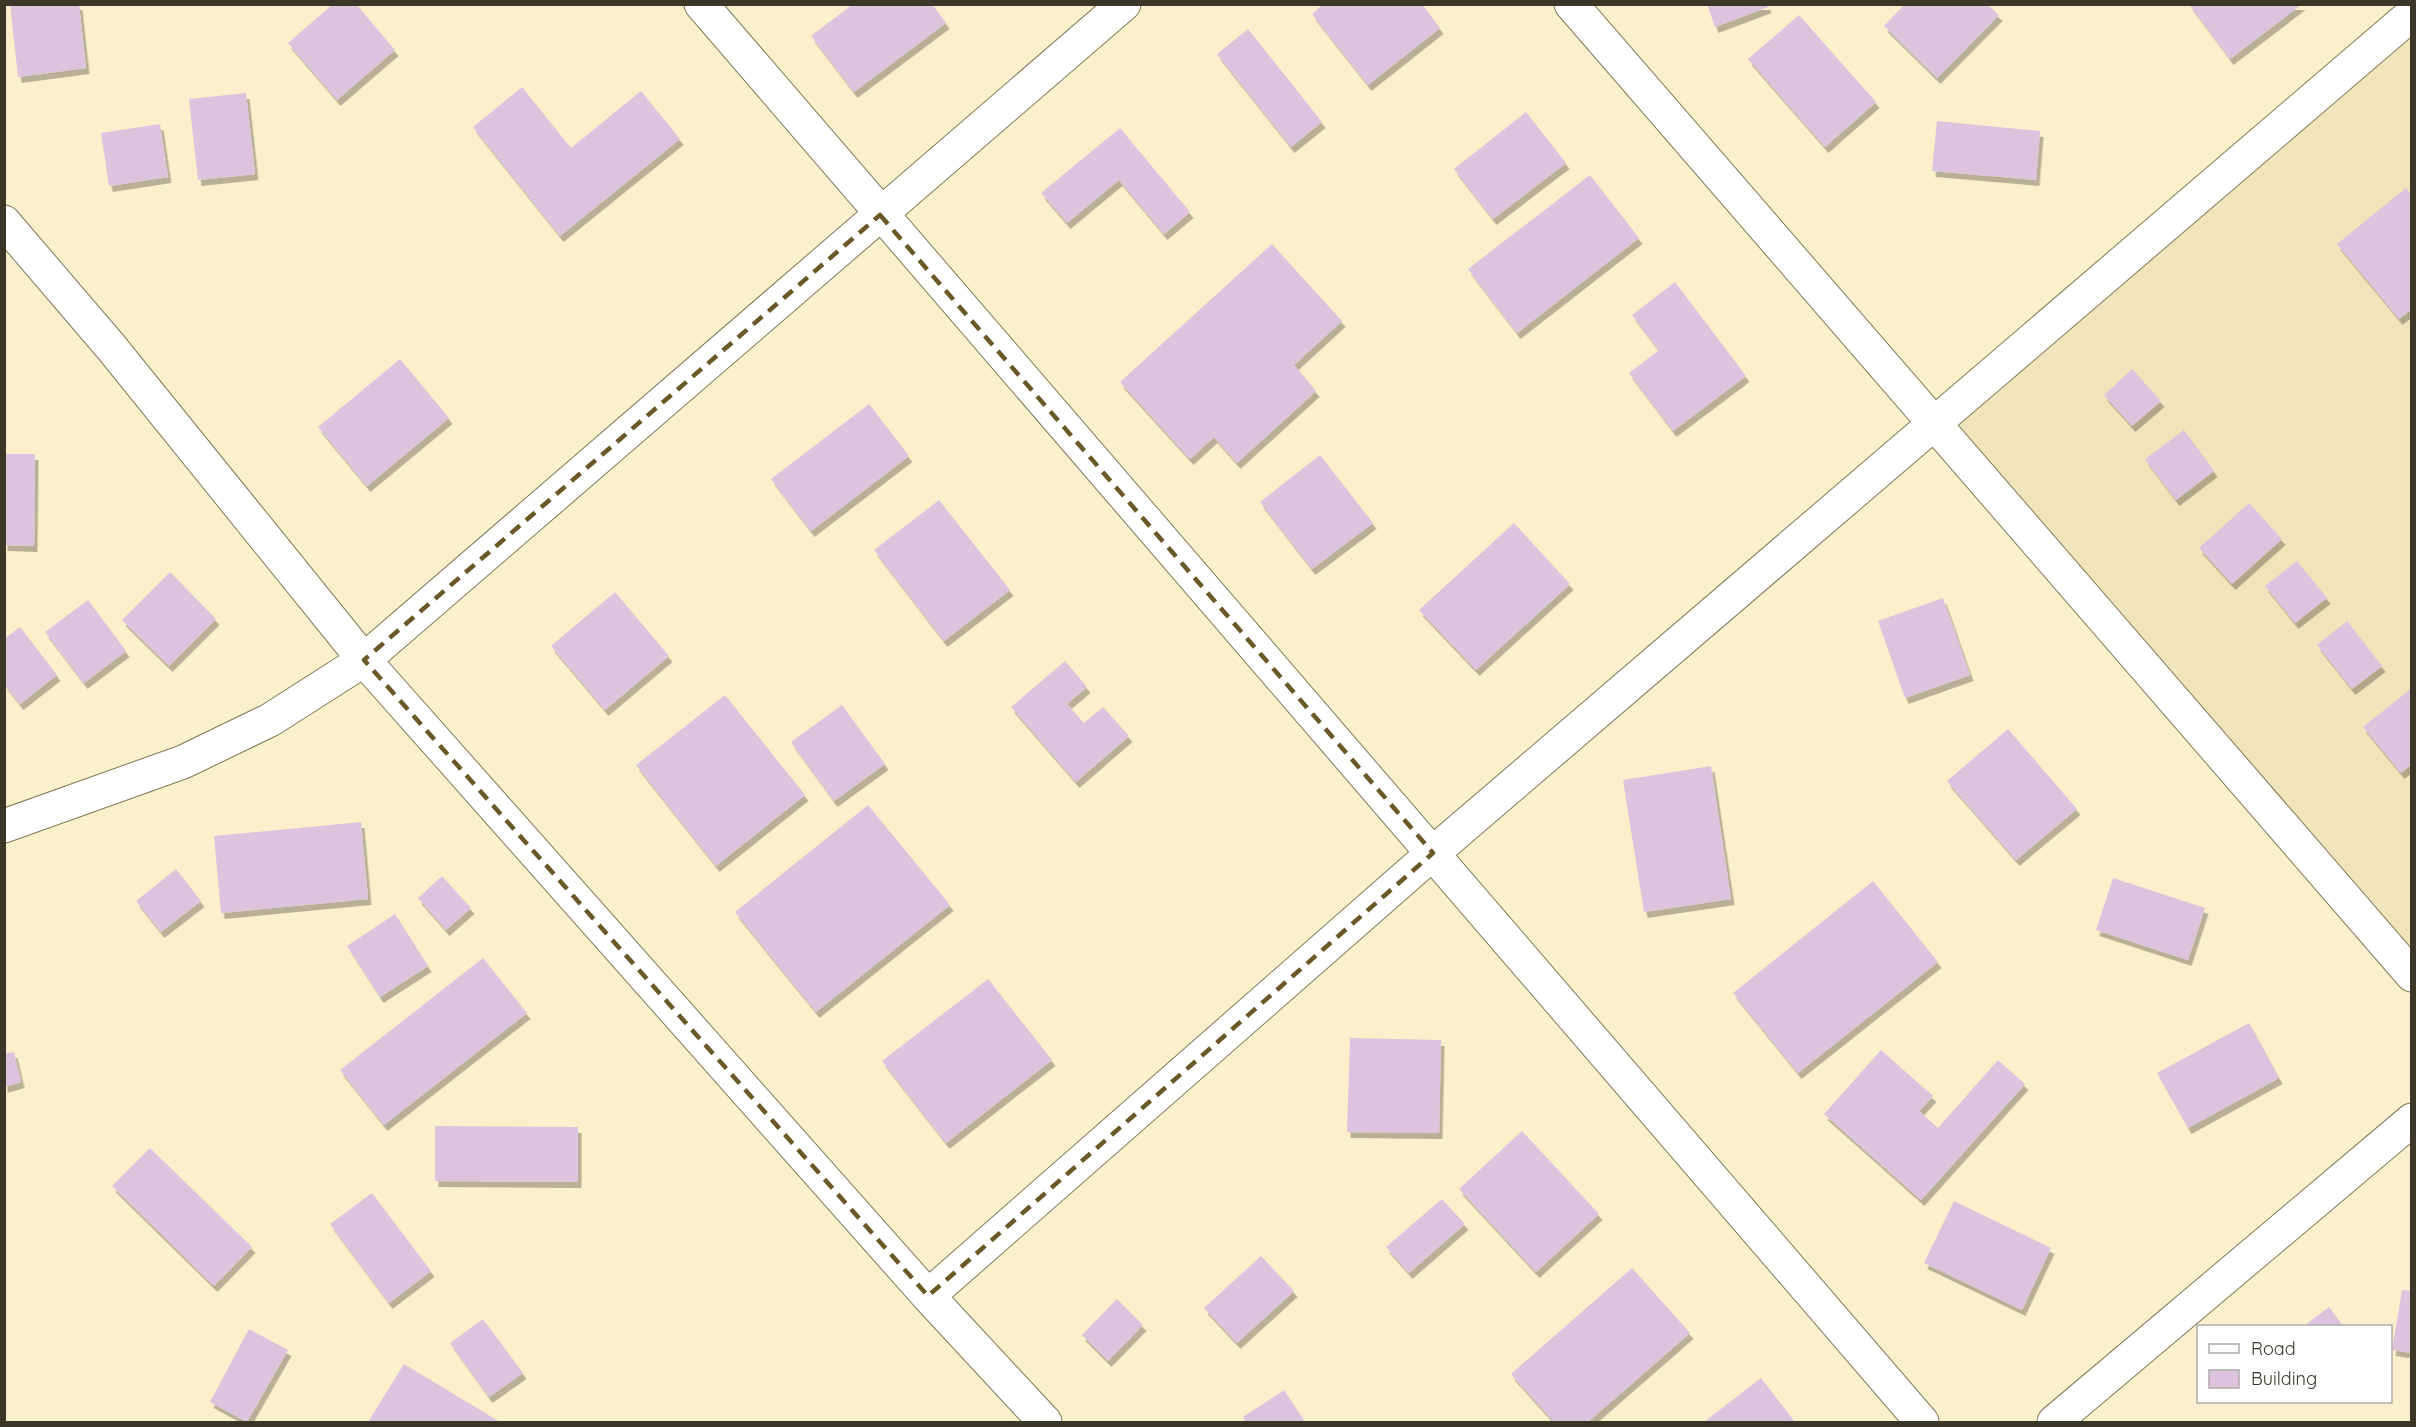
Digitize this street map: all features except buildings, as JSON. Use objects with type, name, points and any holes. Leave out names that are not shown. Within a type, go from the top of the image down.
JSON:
[{"type":"street","points":[[701,4],[880,215],[1923,1422]]},
{"type":"street","points":[[4,826],[183,762],[270,720],[364,660],[1124,4]]},
{"type":"street","points":[[1571,4],[2412,975]]},
{"type":"street","points":[[928,1296],[1433,853],[2412,14]]},
{"type":"street","points":[[4,222],[111,347],[364,660],[928,1296],[1045,1422]]},
{"type":"street","points":[[2054,1422],[2412,1120]]},
{"type":"highlighted area","points":[[880,215],[1433,853],[928,1296],[364,660]]},
{"type":"shaded area","points":[[2411,14],[2411,975],[1934,422]]}]
